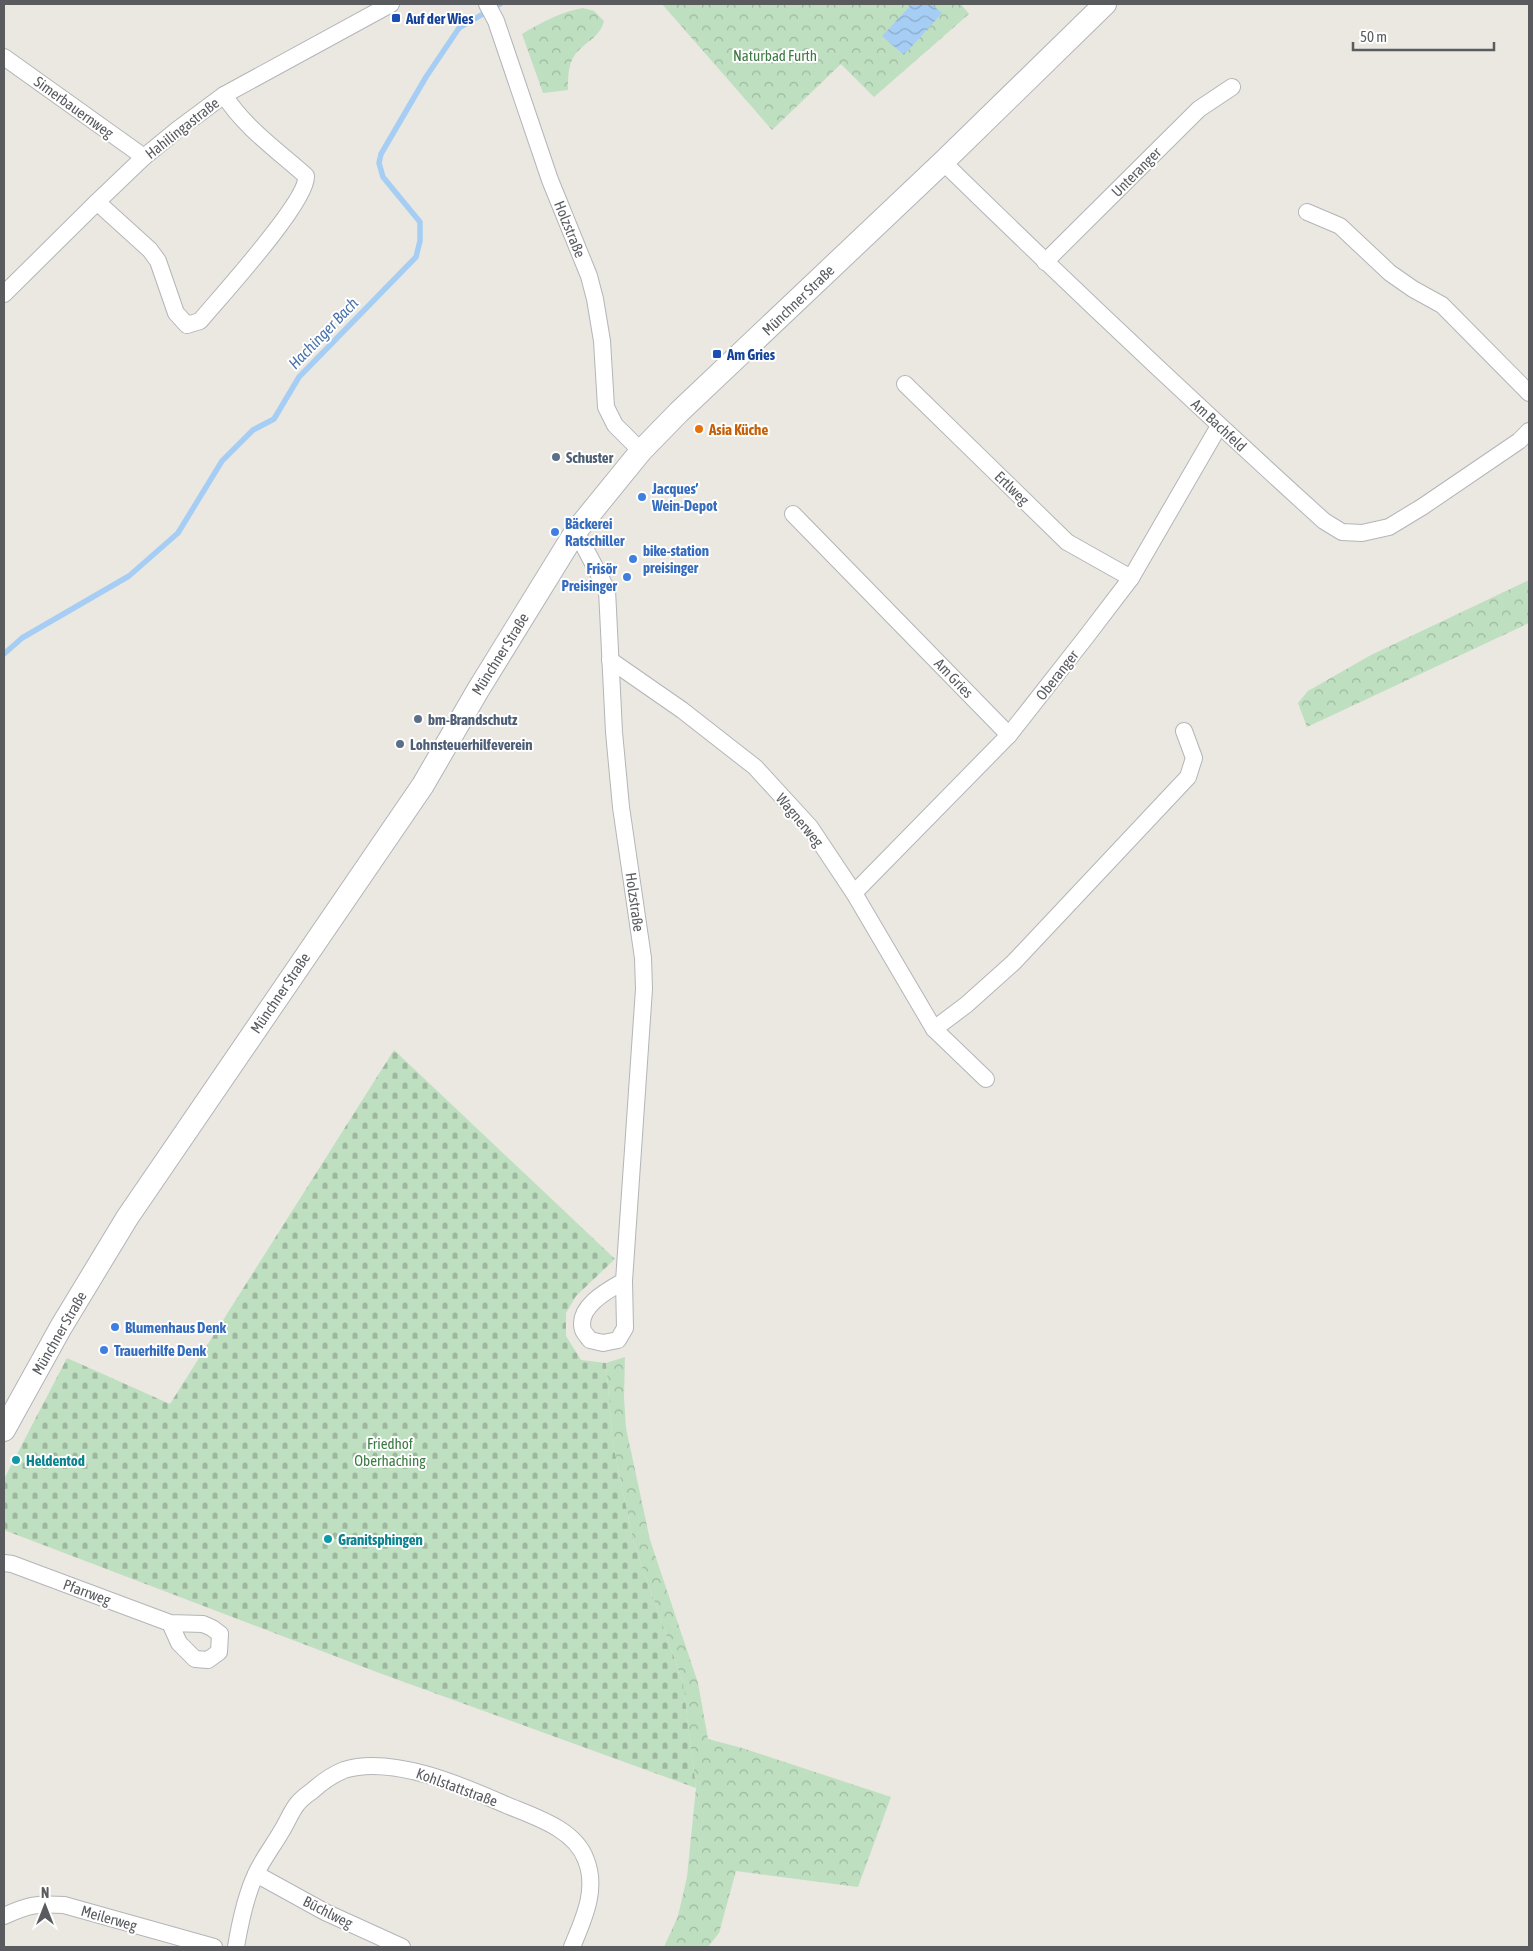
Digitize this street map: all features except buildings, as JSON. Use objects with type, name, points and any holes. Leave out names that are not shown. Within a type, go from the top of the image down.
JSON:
[{"type":"main road","name":"Münchner Straße","points":[[4,1430],[61,1327],[127,1218],[423,785],[478,690],[576,531],[641,451],[679,412],[943,162],[1105,4]]},
{"type":"street","name":"Hahilingastraße","points":[[4,294],[144,157],[224,95],[391,4]]},
{"type":"street","name":"Holzstraße","points":[[490,10],[550,180],[589,276],[595,298],[602,341],[606,407],[615,425],[641,451]]},
{"type":"street","name":"Simerbauernweg","points":[[4,56],[144,157]]},
{"type":"street","name":"Unteranger","points":[[1045,262],[1199,109],[1232,87]]},
{"type":"street","points":[[97,202],[150,250],[158,261],[176,313],[187,325],[200,321],[290,213],[307,181],[306,176],[262,137],[229,103],[224,95]]},
{"type":"street","name":"Am Bachfeld","points":[[943,162],[1045,262],[1219,426],[1324,522],[1342,532],[1362,533],[1389,527],[1422,507],[1519,441],[1529,430]]},
{"type":"street","points":[[1307,212],[1340,226],[1390,273],[1413,289],[1442,305],[1529,393]]},
{"type":"street","name":"Ertlweg","points":[[905,384],[1068,542],[1131,578]]},
{"type":"street","name":"Oberanger","points":[[854,893],[1009,735],[1131,578],[1219,426]]},
{"type":"street","name":"Am Gries","points":[[793,514],[1009,735]]},
{"type":"street","name":"Holzstraße","points":[[576,531],[607,590],[610,660],[621,807],[643,958],[644,989],[624,1281]]},
{"type":"street","name":"Wagnerweg","points":[[610,660],[682,710],[754,767],[810,828],[854,893],[934,1029],[986,1079]]},
{"type":"street","points":[[934,1029],[966,1005],[1013,963],[1188,777],[1194,758],[1184,731]]},
{"type":"street","name":"Pfarrweg","points":[[4,1563],[170,1623]]},
{"type":"street","name":"Kohlstattstraße","points":[[236,1947],[242,1914],[256,1874],[298,1803],[327,1778],[344,1770],[384,1767],[418,1771],[495,1800],[548,1823],[576,1844],[586,1859],[591,1892],[572,1947]]},
{"type":"street","name":"Büchlweg","points":[[256,1874],[325,1912],[402,1947]]},
{"type":"street","name":"Meilerweg","points":[[4,1916],[40,1904],[64,1906],[214,1947]]},
{"type":"green space","name":"Naturbad Furth","points":[[662,4],[961,4],[969,14],[874,97],[841,64],[772,130]]},
{"type":"green space","points":[[583,8],[594,11],[604,21],[602,26],[597,34],[575,54],[571,63],[568,90],[543,93],[522,34],[552,18]]},
{"type":"green space","points":[[1529,580],[1529,623],[1307,727],[1298,703],[1308,691],[1371,655]]},
{"type":"green space","name":"Friedhof Oberhaching","points":[[394,1050],[615,1259],[576,1296],[566,1313],[566,1336],[581,1360],[606,1363],[613,1444],[634,1544],[683,1683],[696,1788],[382,1674],[4,1530],[4,1479],[67,1358],[170,1404]]},
{"type":"green space","points":[[625,1357],[624,1397],[626,1428],[650,1540],[698,1683],[708,1739],[742,1748],[891,1797],[858,1887],[736,1871],[719,1933],[708,1947],[664,1947],[678,1916],[687,1877],[696,1788],[683,1683],[634,1544],[613,1444],[606,1363]]},
{"type":"water","points":[[912,4],[931,4],[942,13],[904,55],[882,36]]},
{"type":"waterway","name":"Hachinger Bach","points":[[4,654],[22,638],[129,576],[178,533],[222,461],[253,430],[274,419],[299,377],[416,257],[420,241],[420,222],[383,177],[379,163],[381,154],[426,77],[459,28],[500,4]]},
{"type":"place","name":"Auf der Wies","points":[[396,18]]},
{"type":"place","name":"Am Gries","points":[[717,354]]},
{"type":"place","name":"Asia Küche","points":[[699,429]]},
{"type":"place","name":"Schuster","points":[[556,457]]},
{"type":"place","name":"Jacques’ Wein-Depot","points":[[642,497]]},
{"type":"place","name":"Bäckerei Ratschiller","points":[[555,532]]},
{"type":"place","name":"bike-station preisinger","points":[[633,559]]},
{"type":"place","name":"Frisör Preisinger","points":[[627,577]]},
{"type":"place","name":"bm-Brandschutz","points":[[418,719]]},
{"type":"place","name":"Lohnsteuerhilfeverein","points":[[400,744]]},
{"type":"place","name":"Blumenhaus Denk","points":[[115,1327]]},
{"type":"place","name":"Trauerhilfe Denk","points":[[104,1350]]},
{"type":"place","name":"Heldentod","points":[[16,1460]]},
{"type":"place","name":"Granitsphingen","points":[[328,1539]]}]
